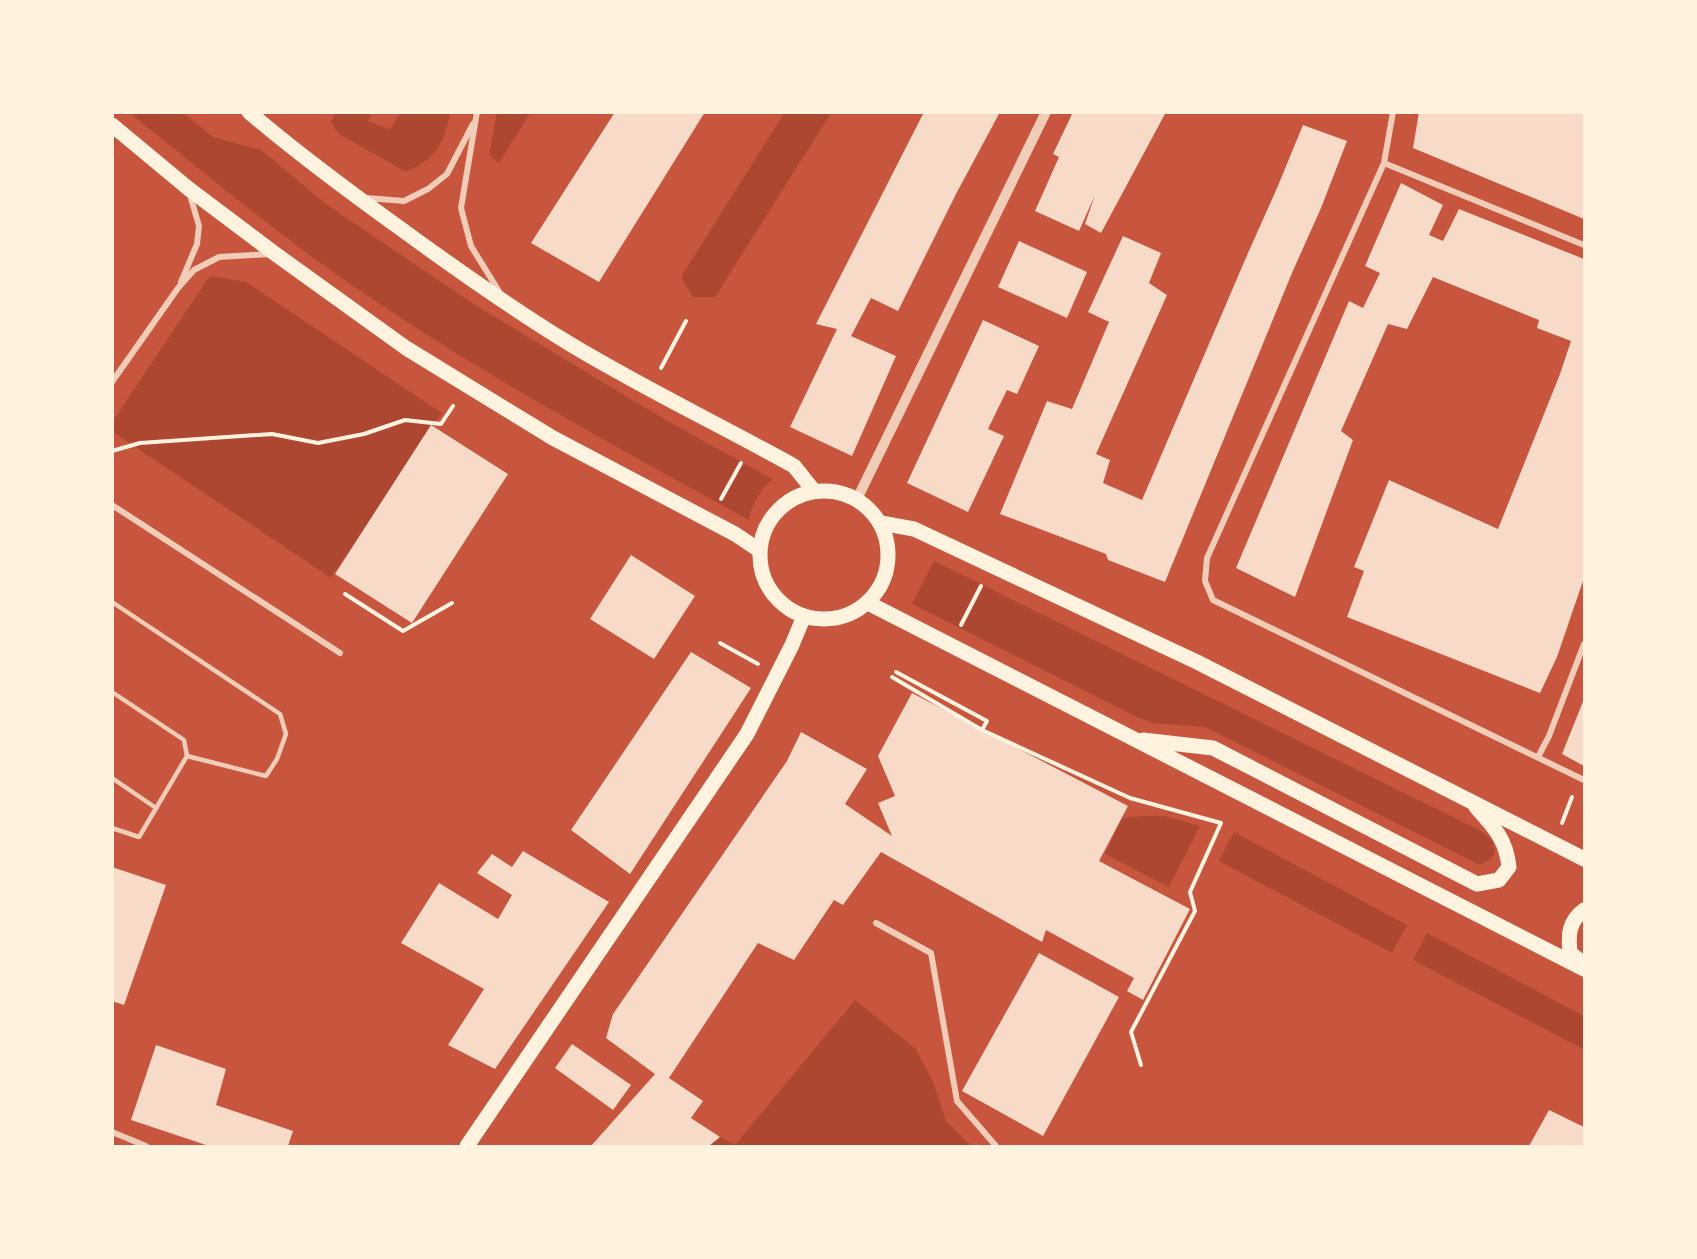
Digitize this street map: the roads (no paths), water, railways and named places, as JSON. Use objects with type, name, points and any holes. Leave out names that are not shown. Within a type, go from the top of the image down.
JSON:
[{"type":"main road","points":[[249,112],[292,149],[451,266],[571,344],[794,466],[814,490]]},
{"type":"main road","points":[[112,125],[189,189],[274,254],[406,348],[553,438],[735,534],[759,550]]},
{"type":"main road","points":[[814,490],[836,491],[857,498],[871,509],[881,523],[888,543],[888,565],[881,586],[868,603],[838,618],[821,619],[804,616],[785,606],[770,591],[762,571],[759,550],[764,528],[776,510],[794,497],[814,490]]},
{"type":"main road","points":[[881,523],[914,529],[1197,662],[1584,859]]},
{"type":"main road","points":[[868,603],[1584,967]]},
{"type":"main road","points":[[467,1146],[747,734],[792,645],[804,616]]},
{"type":"main road","points":[[1135,739],[1213,748],[1477,884],[1499,880],[1509,867],[1508,851],[1499,833],[1470,801]]},
{"type":"main road","points":[[1584,910],[1573,921],[1568,936],[1570,952],[1584,967]]},
{"type":"street","points":[[857,498],[1046,112]]},
{"type":"street","points":[[1393,112],[1384,163],[1207,558],[1205,581],[1213,600],[1582,779]]},
{"type":"street","points":[[358,198],[404,201],[428,189],[447,174],[477,115]]},
{"type":"street","points":[[477,115],[462,208],[471,246],[505,302]]},
{"type":"street","points":[[1384,163],[1584,245]]},
{"type":"street","points":[[178,288],[197,244],[199,226],[189,189]]},
{"type":"street","points":[[112,382],[178,288],[194,270],[219,257],[274,254]]},
{"type":"street","points":[[112,505],[340,652]]},
{"type":"street","points":[[1538,757],[1549,736],[1584,644]]},
{"type":"street","points":[[876,923],[931,953],[957,1101],[996,1146]]},
{"type":"street","points":[[112,1132],[146,1146]]},
{"type":"lane","points":[[112,602],[280,714],[286,734],[277,759],[266,776],[187,756]]},
{"type":"lane","points":[[112,692],[184,740],[187,756],[139,837],[112,828]]},
{"type":"lane","points":[[112,778],[156,808]]}]
